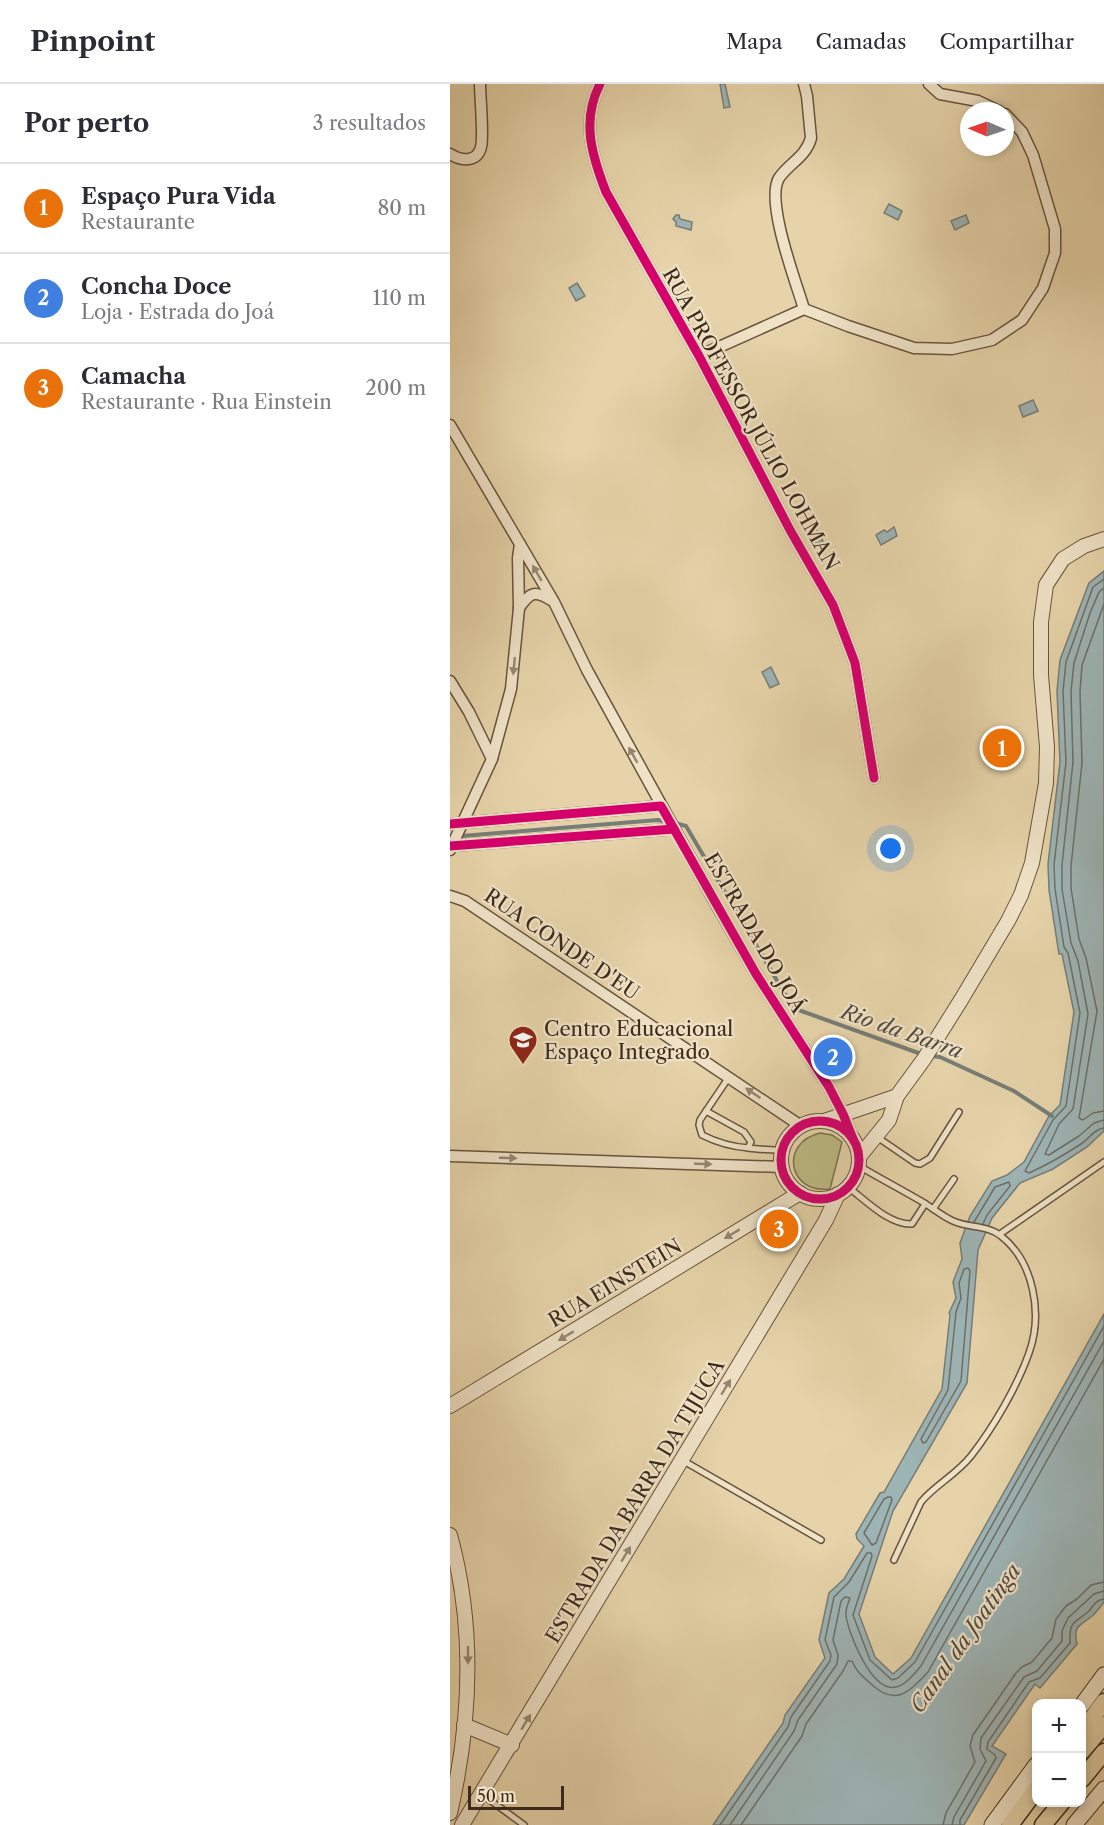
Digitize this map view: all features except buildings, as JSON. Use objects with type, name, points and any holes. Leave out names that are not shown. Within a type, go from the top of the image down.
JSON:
[{"type":"highway","points":[[1086,1727],[1104,1702]]},
{"type":"highway","points":[[1086,1746],[1104,1725]]},
{"type":"highway","points":[[1086,1774],[1104,1747]]},
{"type":"highway","points":[[1086,1774],[1104,1752]]},
{"type":"highway","points":[[1086,1774],[1104,1757]]},
{"type":"highway","points":[[1010,1825],[1032,1795]]},
{"type":"highway","points":[[1019,1825],[1035,1807]]},
{"type":"highway","points":[[1043,1825],[1060,1807]]},
{"type":"highway","points":[[1052,1825],[1062,1807]]},
{"type":"main road","points":[[1086,1700],[1104,1675]]},
{"type":"main road","points":[[992,1825],[1032,1770]]},
{"type":"main road","points":[[1074,1825],[1104,1789]]},
{"type":"street","points":[[450,154],[459,159],[468,160],[475,158],[481,147],[480,84]]},
{"type":"street","name":"RUA PROFESSOR JÚLIO LOHMAN","points":[[600,84],[590,110],[589,136],[595,164],[612,202],[699,356],[790,530],[833,605],[855,663],[874,778]]},
{"type":"street","points":[[804,84],[811,138],[805,153],[780,177],[775,190],[778,221],[804,309]]},
{"type":"street","points":[[929,84],[940,94],[980,102]]},
{"type":"street","points":[[699,356],[804,309],[914,348],[952,349],[992,340],[1022,321],[1043,288],[1055,253],[1055,229],[1033,155],[1022,132],[1014,124]]},
{"type":"street","name":"ESTRADA DO JOÁ","points":[[450,425],[554,602],[587,670],[756,974],[829,1088],[843,1113],[853,1139]]},
{"type":"street","points":[[897,1096],[824,1121],[801,1126],[789,1137],[783,1152],[782,1167],[788,1181],[800,1192],[819,1198],[843,1191],[853,1181],[859,1161],[889,1120],[897,1096],[926,1054],[1008,921],[1032,863],[1046,783],[1047,747],[1041,675],[1041,622],[1046,585],[1063,559],[1084,546],[1104,540]]},
{"type":"street","points":[[520,544],[519,608],[512,689],[492,759],[458,825],[452,846],[673,828]]},
{"type":"street","points":[[519,608],[526,597],[537,593],[554,602]]},
{"type":"street","points":[[450,681],[469,712],[492,759]]},
{"type":"street","points":[[458,825],[662,808]]},
{"type":"street","name":"RUA CONDE D'EU","points":[[450,896],[465,901],[801,1126]]},
{"type":"street","points":[[874,1104],[889,1120]]},
{"type":"street","points":[[824,1121],[841,1126],[853,1139],[859,1161]]},
{"type":"street","points":[[450,1156],[782,1167]]},
{"type":"street","name":"ESTRADA DA BARRA DA TIJUCA","points":[[462,1825],[843,1191]]},
{"type":"street","name":"RUA EINSTEIN","points":[[450,1406],[800,1192]]},
{"type":"street","points":[[450,1535],[457,1560],[468,1642],[468,1680],[464,1725],[450,1810]]},
{"type":"street","points":[[464,1725],[512,1745]]},
{"type":"lane","points":[[729,1077],[699,1125],[702,1135],[748,1148],[773,1149],[783,1152]]},
{"type":"lane","points":[[706,1111],[744,1132],[751,1142],[748,1148]]},
{"type":"lane","points":[[876,1136],[915,1163],[920,1164],[930,1158],[959,1112]]},
{"type":"lane","points":[[859,1161],[955,1222],[1000,1234],[1019,1253],[1035,1300],[1035,1326],[1030,1352],[1013,1388],[987,1434],[970,1457],[951,1477],[921,1502],[894,1560]]},
{"type":"lane","points":[[1000,1234],[1104,1162]]},
{"type":"lane","points":[[933,1209],[954,1179]]},
{"type":"lane","points":[[843,1191],[903,1224],[912,1224],[925,1204]]},
{"type":"lane","points":[[682,1460],[821,1540]]},
{"type":"lane","points":[[482,1794],[524,1825]]},
{"type":"shaded area","points":[[820,1133],[832,1135],[842,1142],[830,1189],[805,1184],[794,1167],[794,1156],[798,1147],[807,1138]]},
{"type":"water","points":[[720,84],[725,84],[730,107],[724,108]]},
{"type":"water","points":[[889,204],[902,211],[898,220],[884,213]]},
{"type":"water","points":[[679,215],[680,219],[692,222],[691,230],[676,226],[673,219]]},
{"type":"water","points":[[966,215],[969,223],[955,230],[951,221]]},
{"type":"water","points":[[577,283],[585,296],[576,301],[569,288]]},
{"type":"water","points":[[1033,400],[1038,411],[1023,417],[1019,406]]},
{"type":"water","points":[[814,525],[823,541],[816,544],[807,529]]},
{"type":"water","points":[[894,527],[897,536],[881,545],[876,535]]},
{"type":"water","name":"Canal da Joatinga","points":[[1104,571],[1104,1131],[1087,1147],[1053,1169],[1020,1183],[992,1218],[978,1250],[967,1383],[893,1511],[859,1614],[875,1657],[893,1674],[911,1658],[1104,1314],[1104,1602],[1078,1627],[1077,1644],[1040,1688],[1035,1684],[992,1746],[1006,1754],[964,1825],[713,1825],[825,1658],[819,1640],[829,1593],[844,1579],[864,1546],[857,1539],[856,1534],[880,1493],[884,1492],[942,1389],[949,1313],[956,1298],[953,1282],[962,1259],[960,1243],[970,1216],[992,1181],[1007,1175],[1024,1162],[1049,1116],[1060,1105],[1074,1012],[1062,954],[1059,954],[1049,890],[1048,864],[1060,762],[1057,691],[1060,660],[1089,583]]},
{"type":"water","points":[[771,667],[779,684],[770,688],[762,672]]},
{"type":"waterway","name":"Rio da Barra","points":[[450,837],[658,820],[667,822]]},
{"type":"waterway","name":"Rio da Barra","points":[[675,823],[686,826],[793,1008],[924,1055]]},
{"type":"waterway","name":"Rio da Barra","points":[[931,1056],[940,1057],[1014,1091],[1052,1116]]},
{"type":"cycle path","points":[[600,84],[594,98],[590,125],[596,165],[606,192],[699,356],[790,530],[833,605],[855,663],[874,778]]},
{"type":"cycle path","points":[[450,824],[661,806],[756,974],[829,1087],[853,1139]]},
{"type":"cycle path","points":[[450,846],[674,829]]},
{"type":"cycle path","points":[[820,1121],[835,1124],[847,1133],[856,1145],[859,1160],[856,1175],[847,1187],[835,1196],[820,1199],[805,1196],[793,1187],[784,1175],[781,1160],[784,1145],[793,1133],[805,1124],[820,1121]]},
{"type":"place","name":"Espaço Pura Vida","points":[[1002,748]]},
{"type":"place","name":"Concha Doce","points":[[833,1057]]},
{"type":"place","name":"Centro Educacional Espaço Integrado","points":[[523,1066]]},
{"type":"place","name":"Camacha","points":[[779,1229]]}]
